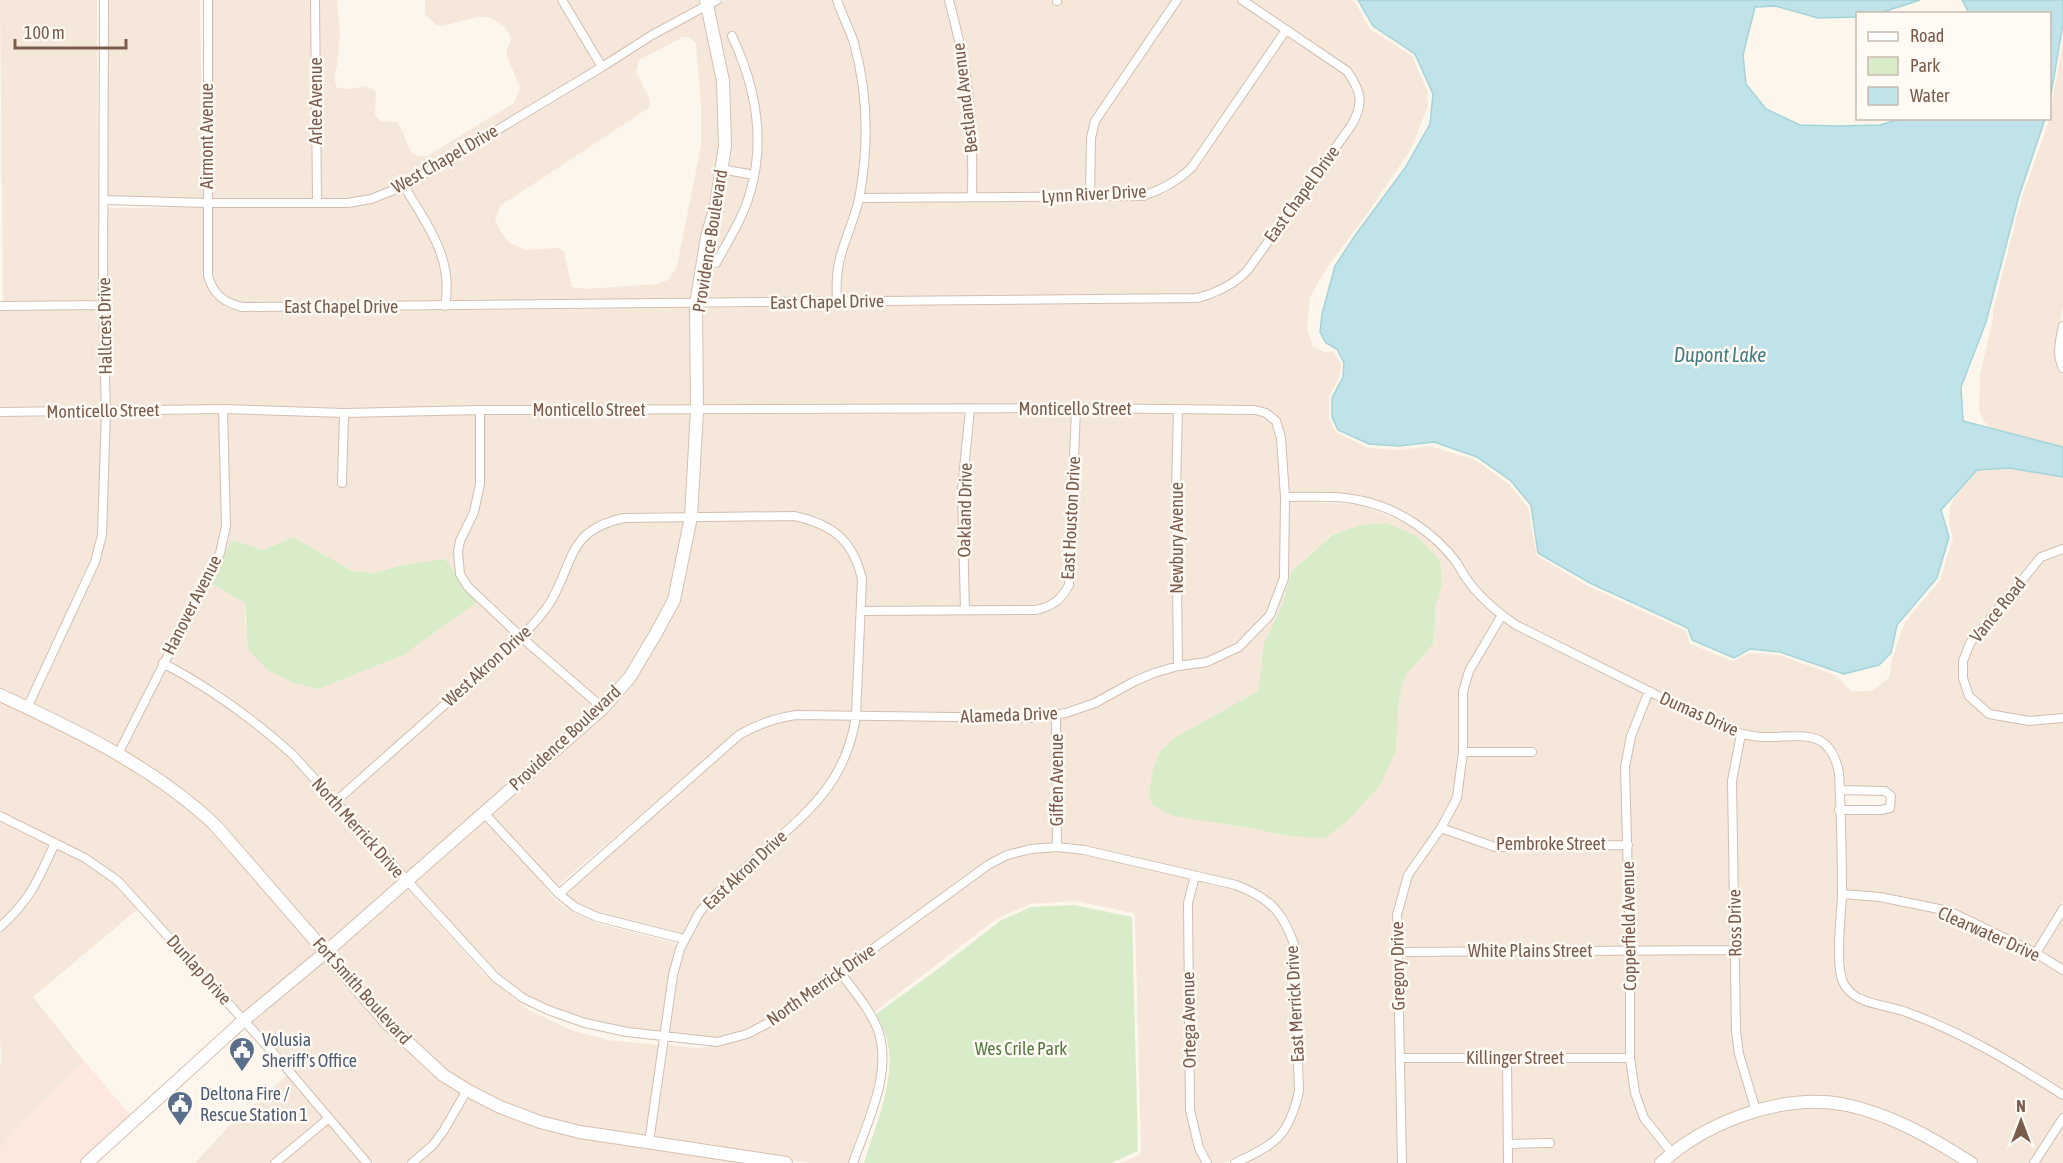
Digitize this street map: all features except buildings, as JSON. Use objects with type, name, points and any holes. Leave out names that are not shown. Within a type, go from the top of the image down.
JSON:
[{"type":"main road","name":"Providence Boulevard","points":[[87,1163],[244,1020],[326,952],[603,708],[630,676],[656,635],[674,600],[691,517],[697,410],[696,304],[725,146],[723,81],[710,2]]},
{"type":"main road","name":"Fort Smith Boulevard","points":[[0,695],[118,754],[190,801],[215,825],[387,1023],[444,1075],[467,1090],[500,1107],[540,1122],[580,1132],[749,1160],[786,1163]]},
{"type":"main road","points":[[1661,1163],[1672,1153],[1712,1127],[1756,1111],[1809,1103],[1845,1105],[1906,1125],[1971,1163]]},
{"type":"street","name":"Hallcrest Drive","points":[[27,708],[95,561],[102,535],[106,412],[103,305],[104,0]]},
{"type":"street","name":"Airmont Avenue","points":[[208,0],[208,273]]},
{"type":"street","name":"Arlee Avenue","points":[[315,0],[317,202]]},
{"type":"street","points":[[562,0],[602,67]]},
{"type":"street","points":[[837,0],[853,42],[861,72],[867,124],[865,165],[854,220],[842,250],[837,278],[837,302]]},
{"type":"street","name":"Bestland Avenue","points":[[949,0],[964,60],[970,111],[973,153],[972,197]]},
{"type":"street","points":[[1090,196],[1091,138],[1095,121],[1177,0]]},
{"type":"street","points":[[1242,0],[1286,30]]},
{"type":"street","name":"West Chapel Drive","points":[[105,201],[348,203],[370,199],[404,186],[710,2]]},
{"type":"street","name":"Lynn River Drive","points":[[859,198],[1143,196],[1165,188],[1181,178],[1192,167],[1286,30]]},
{"type":"street","name":"East Chapel Drive","points":[[208,273],[210,282],[220,298],[228,304],[242,308],[1197,298],[1214,294],[1247,271],[1358,114],[1357,85],[1347,71],[1286,30]]},
{"type":"street","name":"Providence Boulevard","points":[[716,264],[751,191],[759,138],[745,64],[732,36]]},
{"type":"street","points":[[721,169],[754,175]]},
{"type":"street","points":[[404,186],[441,250],[448,276],[445,306]]},
{"type":"street","points":[[0,306],[103,305]]},
{"type":"street","points":[[2063,326],[2059,347],[2060,364],[2063,368]]},
{"type":"street","name":"East Houston Drive","points":[[861,611],[1036,610],[1049,607],[1062,598],[1069,585],[1076,408]]},
{"type":"street","name":"Monticello Street","points":[[0,412],[223,409],[344,413],[480,410],[1178,409]]},
{"type":"street","name":"Hanover Avenue","points":[[118,754],[220,553],[225,526],[223,409]]},
{"type":"street","name":"Oakland Drive","points":[[965,610],[962,489],[970,409]]},
{"type":"street","name":"Alameda Drive","points":[[559,894],[739,735],[756,725],[796,715],[1029,718],[1056,714],[1095,703],[1135,681],[1178,666],[1207,662],[1239,646],[1270,615],[1284,578],[1285,496],[1281,438],[1276,421],[1266,413],[1255,410],[1178,409]]},
{"type":"street","name":"Newbury Avenue","points":[[1178,409],[1176,490],[1178,666]]},
{"type":"street","points":[[480,410],[480,484],[474,512],[460,541],[458,562],[460,574],[468,587],[521,637],[603,708]]},
{"type":"street","points":[[342,483],[344,413]]},
{"type":"street","name":"Dumas Drive","points":[[1285,496],[1363,501],[1409,520],[1436,540],[1458,564],[1477,593],[1516,625],[1725,729],[1760,737],[1806,736],[1824,742],[1836,756],[1840,790],[1842,894],[1839,965],[1842,980],[1849,993],[1863,1000],[1903,1011],[1945,1027],[2025,1071],[2063,1095]]},
{"type":"street","name":"West Akron Drive","points":[[335,802],[521,637],[551,600],[576,546],[589,532],[606,522],[624,518],[794,516],[816,521],[837,533],[848,544],[859,564],[862,579],[861,611]]},
{"type":"street","name":"Vance Road","points":[[2063,549],[2041,557],[1970,643],[1963,661],[1963,678],[1970,696],[1989,714],[2029,721],[2063,718]]},
{"type":"street","name":"East Akron Drive","points":[[649,1142],[673,975],[684,939],[699,913],[712,898],[810,810],[829,786],[843,761],[854,730],[856,716],[861,611]]},
{"type":"street","name":"Gregory Drive","points":[[1402,1163],[1397,915],[1408,875],[1441,828],[1457,798],[1463,752],[1463,692],[1468,671],[1502,615]]},
{"type":"street","name":"North Merrick Drive","points":[[163,663],[220,695],[255,721],[292,754],[405,881],[495,977],[523,998],[548,1010],[585,1023],[627,1032],[717,1042],[747,1034],[778,1018],[988,865],[1008,855],[1031,849],[1057,847],[1084,850],[1195,876]]},
{"type":"street","name":"Copperfield Avenue","points":[[1649,691],[1631,736],[1625,767],[1630,951],[1630,1058],[1635,1093],[1644,1118],[1672,1153]]},
{"type":"street","name":"Giffen Avenue","points":[[1056,714],[1057,847]]},
{"type":"street","name":"Ross Drive","points":[[1741,734],[1732,781],[1736,1031],[1739,1054],[1756,1111]]},
{"type":"street","points":[[1463,752],[1532,752]]},
{"type":"street","points":[[1839,810],[1881,810],[1890,808],[1891,802],[1891,796],[1885,791],[1840,790]]},
{"type":"street","points":[[484,813],[559,894],[575,907],[597,917],[684,939]]},
{"type":"street","name":"Dunlap Drive","points":[[0,816],[85,858],[118,881],[244,1020],[367,1163]]},
{"type":"street","name":"Pembroke Street","points":[[1441,828],[1495,847],[1628,844]]},
{"type":"street","points":[[0,927],[30,895],[56,843]]},
{"type":"street","name":"Ortega Avenue","points":[[1195,876],[1188,903],[1190,1110],[1199,1148],[1207,1163]]},
{"type":"street","name":"East Merrick Drive","points":[[1195,876],[1236,885],[1270,902],[1287,923],[1294,944],[1299,1091],[1294,1114],[1277,1140],[1264,1150],[1235,1163]]},
{"type":"street","name":"Clearwater Drive","points":[[1842,894],[1880,897],[1949,911],[2036,953],[2063,970]]},
{"type":"street","points":[[2036,953],[2063,909]]},
{"type":"street","name":"White Plains Street","points":[[1397,952],[1736,950]]},
{"type":"street","points":[[840,972],[874,1022],[883,1052],[883,1067],[878,1088],[853,1163]]},
{"type":"street","points":[[1507,1057],[1508,1163]]},
{"type":"street","name":"Killinger Street","points":[[1400,1058],[1630,1058]]},
{"type":"street","points":[[412,1163],[433,1145],[467,1090]]},
{"type":"street","points":[[275,1163],[329,1118]]},
{"type":"street","points":[[2034,1163],[2063,1118]]},
{"type":"street","points":[[1508,1144],[1550,1143]]},
{"type":"shaded area","points":[[0,0],[97,0],[99,300],[3,302]]},
{"type":"shaded area","points":[[105,0],[200,0],[203,199],[106,199]]},
{"type":"shaded area","points":[[207,0],[310,0],[313,198],[211,199]]},
{"type":"shaded area","points":[[317,0],[337,0],[340,35],[334,77],[337,88],[350,89],[365,86],[374,90],[376,93],[375,115],[381,121],[398,122],[411,152],[418,156],[427,156],[514,103],[520,88],[507,56],[507,49],[511,41],[504,26],[489,17],[477,17],[442,26],[435,24],[425,14],[425,0],[558,0],[596,66],[403,182],[370,195],[321,198]]},
{"type":"shaded area","points":[[567,0],[702,0],[703,4],[650,31],[603,61]]},
{"type":"shaded area","points":[[725,0],[833,0],[842,20],[857,73],[863,124],[861,164],[851,218],[839,248],[833,277],[834,298],[701,299],[724,174],[749,179],[740,209],[711,265],[718,269],[747,213],[758,170],[762,139],[756,89],[748,62],[733,31],[727,35],[741,65],[749,91],[755,138],[750,170],[726,166],[712,8]]},
{"type":"shaded area","points":[[841,0],[945,0],[960,61],[966,111],[969,153],[968,193],[864,194],[869,165],[870,124],[865,71],[857,40]]},
{"type":"shaded area","points":[[953,0],[1053,0],[1053,5],[1060,6],[1061,0],[1172,0],[1092,120],[1087,192],[976,193],[977,153],[974,110],[967,59]]},
{"type":"shaded area","points":[[1182,0],[1234,0],[1280,31],[1189,164],[1179,174],[1164,184],[1142,191],[1094,192],[1095,138],[1099,123]]},
{"type":"shaded area","points":[[1249,0],[1351,0],[1355,2],[1370,29],[1412,56],[1427,90],[1428,106],[1411,149],[1326,269],[1310,297],[1307,329],[1313,347],[1325,352],[1333,351],[1341,364],[1340,376],[1329,397],[1329,418],[1336,432],[1368,448],[1399,450],[1430,446],[1475,460],[1509,484],[1528,507],[1537,556],[1588,586],[1686,631],[1690,644],[1733,661],[1750,653],[1779,655],[1835,675],[1851,691],[1871,691],[1889,678],[1892,659],[1905,622],[1940,580],[1953,538],[1949,525],[1950,507],[1968,470],[1989,463],[2063,471],[2063,545],[2038,554],[1968,640],[1959,678],[1989,718],[2029,725],[2063,722],[2063,901],[2034,948],[1949,907],[1881,893],[1845,890],[1843,815],[1881,815],[1890,812],[1895,804],[1893,792],[1885,787],[1843,786],[1839,753],[1818,734],[1760,732],[1726,725],[1518,621],[1504,612],[1480,590],[1439,536],[1410,516],[1363,496],[1289,492],[1285,436],[1267,409],[1255,405],[1072,404],[701,406],[700,308],[1197,302],[1216,298],[1239,284],[1250,273],[1354,129],[1361,117],[1364,104],[1360,83],[1349,67]]},
{"type":"shaded area","points":[[705,12],[719,82],[721,146],[693,299],[450,302],[451,276],[445,249],[410,188],[654,39]],"holes":[[[683,37],[689,37],[696,43],[701,106],[701,146],[677,266],[668,280],[657,284],[586,289],[572,287],[564,252],[558,248],[526,250],[510,243],[501,232],[495,219],[500,206],[647,109],[650,105],[649,98],[636,72],[639,60]]]},
{"type":"shaded area","points":[[1287,36],[1344,74],[1353,87],[1356,103],[1354,113],[1244,268],[1235,277],[1213,290],[1197,294],[841,298],[840,278],[862,202],[1143,200],[1167,192],[1183,182],[1195,170]]},
{"type":"shaded area","points":[[2063,43],[2063,308],[2055,346],[2057,364],[2063,375],[2063,454],[2001,434],[1984,422],[1979,409],[1980,375],[1993,311],[2021,200],[2049,120],[2051,120],[2051,108]]},
{"type":"shaded area","points":[[403,191],[438,252],[444,277],[442,302],[242,303],[222,294],[213,280],[211,207],[348,207],[371,203]]},
{"type":"shaded area","points":[[203,207],[204,276],[207,285],[218,301],[227,308],[242,312],[693,308],[693,406],[344,408],[226,405],[110,407],[106,208]]},
{"type":"shaded area","points":[[100,309],[102,408],[0,408],[0,311]]},
{"type":"shaded area","points":[[974,413],[1072,413],[1065,584],[1059,595],[1048,603],[969,606],[966,489]]},
{"type":"shaded area","points":[[1079,413],[1174,413],[1172,490],[1174,663],[1134,677],[1094,699],[1056,710],[1029,713],[861,711],[864,615],[1036,614],[1051,611],[1066,600],[1072,587]]},
{"type":"shaded area","points":[[219,414],[222,526],[216,551],[116,749],[32,706],[106,536],[110,416]]},
{"type":"shaded area","points":[[227,414],[340,417],[338,487],[345,487],[348,417],[476,414],[476,483],[471,510],[456,540],[454,552],[456,575],[403,565],[373,573],[352,571],[293,537],[263,550],[212,584],[245,603],[245,625],[474,598],[515,637],[335,796],[294,751],[257,718],[221,691],[169,661],[223,554]]},
{"type":"shaded area","points":[[483,414],[693,414],[687,512],[624,513],[605,518],[587,528],[574,543],[548,598],[521,632],[470,584],[464,572],[461,553],[478,514]]},
{"type":"shaded area","points":[[700,414],[966,414],[961,606],[865,606],[866,579],[862,562],[850,540],[838,529],[818,517],[794,512],[695,512]]},
{"type":"shaded area","points":[[1181,414],[1254,414],[1264,417],[1273,424],[1277,439],[1282,497],[1280,577],[1267,613],[1238,643],[1206,658],[1181,661],[1180,490]]},
{"type":"shaded area","points":[[102,416],[98,534],[92,560],[25,702],[0,691],[0,417]]},
{"type":"shaded area","points":[[1289,501],[1362,505],[1407,524],[1434,543],[1455,567],[1474,595],[1497,616],[1465,668],[1459,691],[1459,751],[1453,797],[1438,826],[1405,873],[1394,913],[1398,1163],[1245,1163],[1266,1154],[1280,1142],[1291,1128],[1297,1115],[1302,1091],[1298,943],[1290,920],[1271,898],[1237,881],[1085,846],[1061,843],[1060,718],[1097,707],[1155,677],[1208,666],[1242,650],[1273,619],[1287,579]],"holes":[[[1360,525],[1442,584],[1426,653],[1406,674],[1399,698],[1396,751],[1288,836],[1244,827],[1149,794],[1153,769],[1160,751],[1176,737],[1258,691],[1264,643],[1283,603],[1291,572],[1331,535]]]},
{"type":"shaded area","points":[[794,520],[815,525],[834,536],[845,546],[856,566],[859,579],[853,711],[796,711],[777,713],[755,721],[737,732],[555,888],[490,813],[603,713],[659,638],[694,521]]},
{"type":"shaded area","points":[[686,521],[670,598],[627,674],[603,702],[527,637],[554,603],[579,549],[591,536],[607,526],[625,522]]},
{"type":"shaded area","points":[[2063,554],[2063,714],[2029,717],[1991,710],[1973,693],[1967,677],[1967,662],[1974,645],[2043,561]]},
{"type":"shaded area","points":[[1503,621],[1514,629],[1644,694],[1628,734],[1624,840],[1496,842],[1447,825],[1466,756],[1535,756],[1535,747],[1466,747],[1466,693],[1472,673]]},
{"type":"shaded area","points":[[522,643],[597,708],[406,875],[341,803]]},
{"type":"shaded area","points":[[165,669],[190,682],[253,725],[289,757],[400,880],[326,946],[218,822],[123,753]]},
{"type":"shaded area","points":[[1651,697],[1723,733],[1737,737],[1732,946],[1634,946],[1629,768],[1635,737]]},
{"type":"shaded area","points":[[0,700],[116,758],[156,782],[213,829],[320,951],[245,1015],[120,877],[87,855],[0,811]]},
{"type":"shaded area","points":[[1053,719],[1053,843],[1030,845],[1007,851],[986,861],[776,1014],[746,1030],[697,1039],[669,1037],[683,950],[702,916],[715,901],[813,813],[832,789],[846,763],[858,732],[860,720],[1029,722]]},
{"type":"shaded area","points":[[852,720],[840,759],[826,784],[807,807],[710,894],[696,911],[681,936],[598,915],[582,908],[561,894],[741,739],[758,729],[778,722]]},
{"type":"shaded area","points":[[1744,739],[1806,740],[1821,746],[1833,758],[1838,894],[1836,965],[1838,981],[1846,995],[1862,1004],[1902,1015],[1944,1031],[2023,1074],[2063,1100],[2063,1110],[2030,1163],[1978,1163],[1935,1135],[1871,1107],[1758,1106],[1743,1053],[1740,1031],[1736,781]]},
{"type":"shaded area","points":[[484,818],[554,899],[567,909],[596,923],[678,944],[669,975],[662,1036],[630,1035],[533,1002],[505,982],[411,881]]},
{"type":"shaded area","points":[[0,820],[50,845],[27,892],[13,910],[0,921]]},
{"type":"shaded area","points":[[1443,833],[1495,851],[1624,849],[1626,947],[1401,948],[1401,915],[1411,877]]},
{"type":"shaded area","points":[[57,848],[116,884],[139,908],[33,997],[84,1061],[21,1122],[0,1148],[0,1066],[2,1060],[0,933],[34,897]]},
{"type":"shaded area","points":[[1057,851],[1083,854],[1189,879],[1184,903],[1186,1110],[1203,1163],[1120,1163],[1139,1155],[1141,1151],[1135,916],[1133,913],[1075,901],[1030,904],[998,918],[873,1013],[846,973],[989,868],[1031,853]]},
{"type":"shaded area","points":[[1197,881],[1235,890],[1267,905],[1284,925],[1291,944],[1295,1090],[1290,1113],[1275,1136],[1262,1146],[1225,1163],[1211,1163],[1203,1146],[1194,1110],[1191,904]]},
{"type":"shaded area","points":[[405,886],[486,976],[529,1010],[571,1030],[608,1040],[660,1045],[646,1138],[581,1128],[541,1118],[502,1103],[446,1072],[389,1020],[332,952]]},
{"type":"shaded area","points":[[1845,899],[1880,901],[1948,916],[2034,957],[2063,975],[2063,1090],[1947,1023],[1904,1006],[1864,996],[1852,989],[1845,979],[1843,965]]},
{"type":"shaded area","points":[[2063,916],[2063,965],[2041,952]]},
{"type":"shaded area","points":[[1626,955],[1626,1053],[1403,1054],[1401,956]]},
{"type":"shaded area","points":[[1634,955],[1732,955],[1745,1088],[1751,1108],[1672,1147],[1647,1116],[1639,1092],[1634,1057]]},
{"type":"shaded area","points":[[326,958],[461,1092],[441,1128],[430,1142],[405,1163],[373,1163],[250,1021]]},
{"type":"shaded area","points":[[839,978],[867,1017],[874,1030],[879,1052],[875,1087],[848,1163],[809,1163],[654,1139],[668,1045],[697,1048],[718,1046],[749,1038]]},
{"type":"shaded area","points":[[84,1061],[132,1117],[81,1163],[0,1163],[0,1148],[21,1122]]},
{"type":"shaded area","points":[[1404,1062],[1503,1062],[1504,1163],[1405,1163]]},
{"type":"shaded area","points":[[1511,1062],[1627,1062],[1631,1094],[1640,1120],[1666,1152],[1655,1163],[1512,1163],[1512,1149],[1554,1147],[1553,1139],[1512,1140]]},
{"type":"shaded area","points":[[287,1075],[323,1118],[270,1163],[195,1163],[230,1125]]},
{"type":"shaded area","points":[[468,1095],[499,1111],[745,1161],[745,1163],[418,1163],[447,1133]]},
{"type":"shaded area","points":[[1809,1107],[1845,1109],[1905,1130],[1963,1163],[1667,1163],[1684,1149],[1743,1119],[1786,1109]]},
{"type":"shaded area","points":[[328,1124],[362,1163],[282,1163]]},
{"type":"shaded area","points":[[2063,1125],[2063,1163],[2039,1163]]},
{"type":"green space","points":[[1387,523],[1418,537],[1440,561],[1442,584],[1435,608],[1433,643],[1406,674],[1399,698],[1396,751],[1379,787],[1346,822],[1325,838],[1288,836],[1173,816],[1152,805],[1149,794],[1153,769],[1160,751],[1176,737],[1258,691],[1264,643],[1283,603],[1291,572],[1332,535],[1360,525]]},
{"type":"green space","points":[[293,537],[352,571],[373,573],[403,565],[445,559],[464,590],[477,602],[403,655],[318,689],[294,683],[268,670],[248,649],[245,603],[212,584],[231,540],[263,550]]},
{"type":"green space","name":"Wes Crile Park","points":[[1074,905],[1132,917],[1138,1151],[1111,1163],[864,1163],[879,1118],[889,1070],[887,1040],[876,1014],[1000,921],[1031,907]]},
{"type":"water","name":"Dupont Lake","points":[[1358,0],[1920,0],[1883,12],[1856,12],[1856,17],[1818,18],[1775,6],[1755,7],[1743,55],[1746,84],[1766,109],[1800,125],[1880,125],[1896,120],[2045,120],[2019,196],[1986,322],[1961,387],[1963,421],[2063,447],[2063,477],[2009,468],[1977,470],[1941,510],[1949,537],[1937,578],[1897,625],[1891,653],[1879,665],[1844,674],[1780,652],[1750,649],[1734,658],[1692,640],[1688,628],[1590,583],[1538,553],[1531,505],[1511,481],[1477,457],[1434,442],[1399,446],[1369,444],[1338,430],[1332,417],[1332,398],[1343,377],[1344,363],[1337,349],[1326,343],[1320,332],[1322,314],[1335,266],[1405,168],[1430,124],[1433,94],[1415,54],[1373,26]]},
{"type":"water","points":[[1962,0],[2063,0],[2063,24],[2051,94],[2051,12],[1968,12]]},
{"type":"place","name":"Volusia Sheriff's Office","points":[[242,1073]]},
{"type":"place","name":"Deltona Fire / Rescue Station 1","points":[[180,1127]]}]
